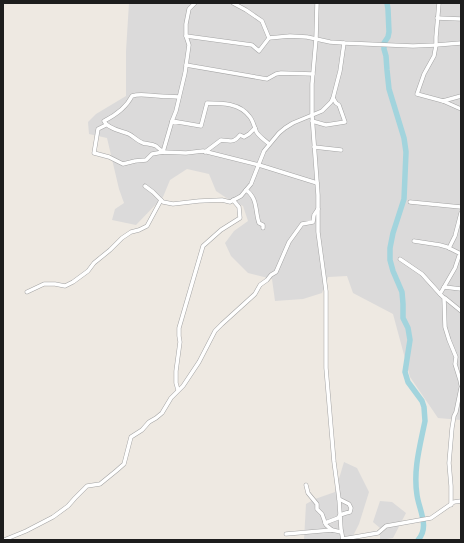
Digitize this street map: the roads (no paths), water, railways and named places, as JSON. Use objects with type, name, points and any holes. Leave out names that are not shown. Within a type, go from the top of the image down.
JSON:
[{"type":"street","points":[[164,152],[176,111],[186,66],[189,45],[186,36],[186,24],[190,9],[195,3]]},
{"type":"street","points":[[233,3],[262,21],[268,38]]},
{"type":"street","points":[[317,3],[312,120],[317,183],[318,232],[326,291],[326,368],[334,462],[343,540],[378,533],[386,526],[431,518],[454,502],[461,501]]},
{"type":"street","points":[[438,3],[434,56],[424,74],[417,94],[443,101],[461,109]]},
{"type":"street","points":[[438,18],[461,19]]},
{"type":"street","points":[[186,36],[252,45],[259,52],[268,38]]},
{"type":"street","points":[[268,38],[290,36],[307,37],[344,44],[413,46],[461,43]]},
{"type":"street","points":[[145,186],[163,202],[173,204],[222,200],[230,202],[241,196],[251,184],[264,151],[269,144],[285,128],[322,111],[333,98],[340,71],[344,44]]},
{"type":"street","points":[[186,66],[268,79],[281,73],[313,74]]},
{"type":"street","points":[[106,125],[104,121],[120,111],[132,96],[139,94],[179,98]]},
{"type":"street","points":[[443,101],[461,96]]},
{"type":"street","points":[[312,120],[326,125],[345,122],[339,105],[333,98]]},
{"type":"street","points":[[172,121],[201,126],[207,103],[236,106],[242,109],[249,116],[256,132],[269,144]]},
{"type":"street","points":[[164,152],[155,146],[142,142],[128,133],[106,125],[98,129],[94,153],[109,157],[123,164],[146,160],[152,154],[164,152],[186,153],[203,151],[259,165],[317,183]]},
{"type":"street","points":[[205,152],[221,140],[236,140],[240,135],[244,137],[255,128]]},
{"type":"street","points":[[314,147],[341,150]]},
{"type":"street","points":[[246,190],[253,198],[257,208],[258,220],[259,223],[263,225],[263,228]]},
{"type":"street","points":[[27,292],[44,284],[65,286],[73,282],[88,271],[94,263],[122,238],[131,232],[148,226],[161,200]]},
{"type":"street","points":[[178,390],[176,383],[176,371],[180,342],[179,328],[203,246],[221,230],[240,218],[239,207],[233,200]]},
{"type":"street","points":[[410,202],[461,207]]},
{"type":"street","points":[[4,540],[26,531],[53,517],[68,506],[87,486],[100,484],[124,464],[131,437],[162,413],[171,398],[183,386],[199,362],[215,331],[255,294],[260,285],[276,272],[289,242],[302,224],[313,222],[314,215],[318,209]]},
{"type":"street","points":[[449,248],[455,236],[461,213]]},
{"type":"street","points":[[414,241],[440,245],[461,255],[459,256],[455,268],[440,294]]},
{"type":"street","points":[[400,260],[422,274],[444,298],[461,311]]},
{"type":"street","points":[[444,287],[461,289]]},
{"type":"street","points":[[444,298],[445,327],[456,356],[455,364],[461,379],[461,387],[452,428],[448,463],[451,486],[451,505]]},
{"type":"street","points":[[306,485],[308,493],[317,504],[317,509],[322,514],[326,525],[332,530]]},
{"type":"street","points":[[326,523],[338,518],[340,515],[350,512],[351,508],[349,504],[339,499]]},
{"type":"street","points":[[286,534],[332,530],[342,532]]},
{"type":"waterway","points":[[387,3],[389,32],[384,43],[384,49],[389,89],[404,138],[406,152],[404,199],[393,233],[390,248],[390,260],[402,292],[403,318],[408,328],[410,340],[405,372],[408,382],[422,401],[425,421],[416,476],[417,495],[423,518],[423,530],[418,540]]}]
